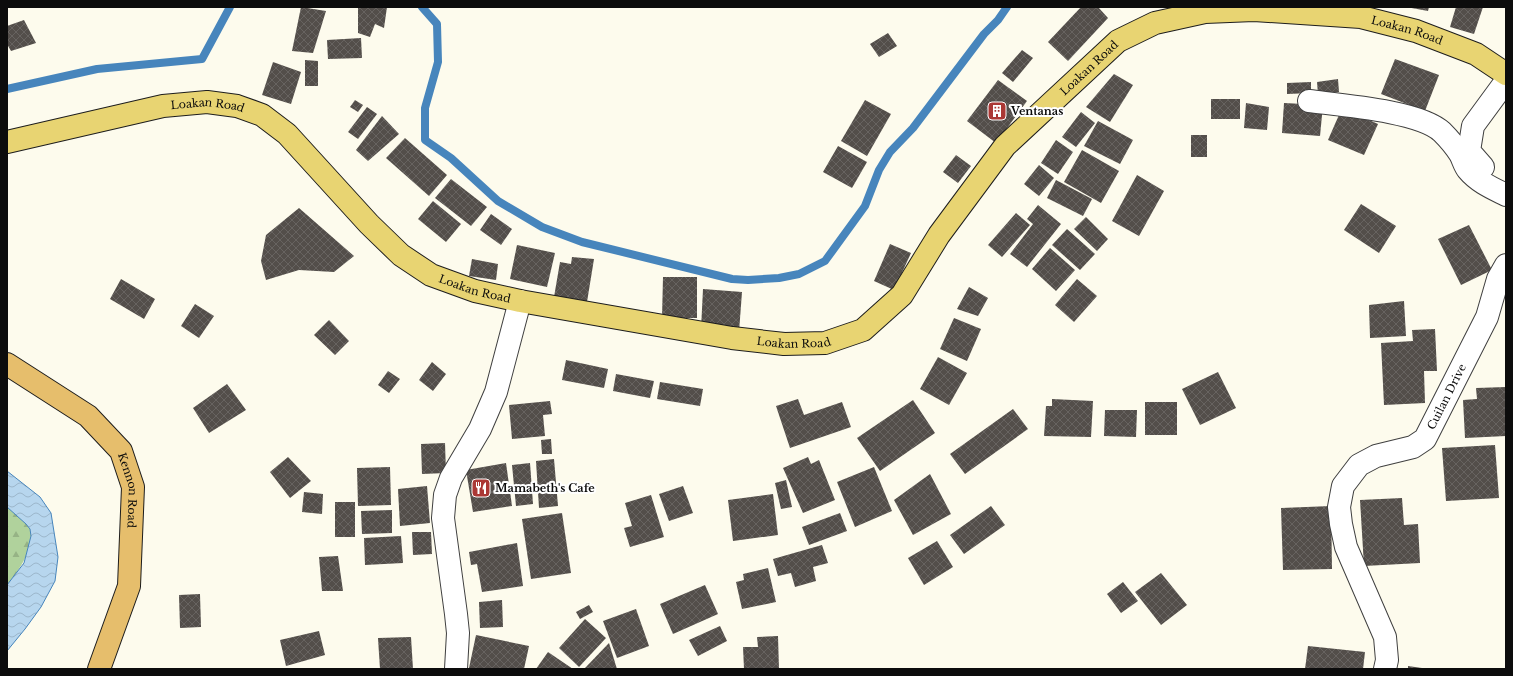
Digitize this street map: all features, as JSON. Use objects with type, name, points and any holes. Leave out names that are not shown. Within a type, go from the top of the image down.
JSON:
[{"type":"highway","name":"Kennon Road","points":[[7,364],[88,416],[121,451],[133,487],[129,586],[99,669]]},
{"type":"main road","name":"Loakan Road","points":[[7,142],[163,106],[207,102],[237,106],[262,115],[287,134],[369,224],[401,255],[431,275],[475,291],[520,301],[732,338],[784,344],[825,343],[863,330],[902,295],[939,235],[1005,146],[1118,41],[1155,23],[1205,12],[1254,10],[1361,17],[1416,31],[1476,54],[1506,74]]},
{"type":"street","points":[[1506,81],[1473,126],[1469,151],[1506,195]]},
{"type":"street","points":[[1309,101],[1367,108],[1415,119],[1430,125],[1441,132],[1459,153],[1467,169],[1480,181],[1506,195]]},
{"type":"street","name":"Cuilan Drive","points":[[1385,669],[1387,660],[1385,637],[1346,547],[1339,507],[1343,486],[1359,465],[1376,456],[1413,447],[1425,439],[1487,317],[1498,279],[1506,265]]},
{"type":"street","points":[[456,669],[458,633],[443,518],[445,495],[451,478],[480,429],[496,392],[520,301]]},
{"type":"green space","points":[[7,507],[26,523],[30,529],[31,542],[21,567],[7,585]]},
{"type":"water","points":[[7,471],[40,497],[51,513],[58,557],[55,581],[41,607],[7,651],[7,585],[24,563],[31,536],[30,529],[26,524],[7,507]]},
{"type":"building","points":[[301,7],[326,11],[313,53],[292,51]]},
{"type":"building","points":[[358,7],[387,7],[384,28],[375,24],[370,37],[358,33]]},
{"type":"building","points":[[1081,7],[1098,7],[1108,18],[1068,61],[1048,42]]},
{"type":"building","points":[[1406,7],[1429,7],[1428,11]]},
{"type":"building","points":[[1456,7],[1483,7],[1474,34],[1450,27]]},
{"type":"building","points":[[24,20],[36,43],[11,51],[7,44],[7,26]]},
{"type":"building","points":[[888,33],[897,46],[879,57],[870,44]]},
{"type":"building","points":[[361,38],[362,58],[328,59],[327,40]]},
{"type":"building","points":[[1022,50],[1033,58],[1013,82],[1002,73]]},
{"type":"building","points":[[1395,59],[1439,75],[1425,111],[1381,94]]},
{"type":"building","points":[[305,60],[318,61],[318,86],[305,86]]},
{"type":"building","points":[[273,62],[301,72],[291,104],[262,95]]},
{"type":"building","points":[[1114,74],[1133,85],[1110,122],[1086,107]]},
{"type":"building","points":[[1338,79],[1339,92],[1318,94],[1317,82]]},
{"type":"building","name":"Ventanas","points":[[998,80],[1027,101],[996,143],[967,121]]},
{"type":"building","points":[[1311,82],[1311,93],[1287,94],[1287,83]]},
{"type":"building","points":[[1211,99],[1240,99],[1240,119],[1211,119]]},
{"type":"building","points":[[355,100],[363,105],[358,112],[350,107]]},
{"type":"building","points":[[865,100],[891,114],[867,156],[841,141]]},
{"type":"building","points":[[1246,103],[1269,107],[1267,130],[1244,128]]},
{"type":"building","points":[[1284,103],[1323,105],[1320,136],[1282,133]]},
{"type":"building","points":[[367,107],[377,114],[358,139],[348,132]]},
{"type":"building","points":[[1342,108],[1378,124],[1364,155],[1328,140]]},
{"type":"building","points":[[1081,112],[1095,123],[1076,147],[1062,137]]},
{"type":"building","points":[[382,116],[399,134],[368,161],[356,150]]},
{"type":"building","points":[[1098,121],[1133,140],[1120,164],[1084,146]]},
{"type":"building","points":[[1191,135],[1207,135],[1207,157],[1191,157]]},
{"type":"building","points":[[405,138],[447,175],[429,196],[386,158]]},
{"type":"building","points":[[1056,140],[1073,152],[1058,174],[1041,163]]},
{"type":"building","points":[[838,146],[867,162],[852,188],[823,172]]},
{"type":"building","points":[[1082,150],[1119,171],[1101,203],[1064,182]]},
{"type":"building","points":[[956,155],[971,166],[958,183],[943,172]]},
{"type":"building","points":[[1039,165],[1054,178],[1039,196],[1024,184]]},
{"type":"building","points":[[1137,175],[1164,191],[1139,236],[1112,221]]},
{"type":"building","points":[[451,179],[487,207],[471,226],[435,198]]},
{"type":"building","points":[[1056,180],[1092,199],[1083,216],[1047,198]]},
{"type":"building","points":[[433,201],[461,224],[446,242],[418,219]]},
{"type":"building","points":[[1361,204],[1396,226],[1379,253],[1344,230]]},
{"type":"building","points":[[1038,205],[1061,224],[1027,267],[1010,254],[1033,224],[1027,219]]},
{"type":"building","points":[[299,208],[354,256],[334,272],[299,270],[266,280],[261,261],[266,235]]},
{"type":"building","points":[[1016,213],[1030,225],[1002,257],[988,245]]},
{"type":"building","points":[[491,214],[512,229],[501,245],[480,230]]},
{"type":"building","points":[[1086,217],[1108,239],[1097,251],[1074,229]]},
{"type":"building","points":[[1469,225],[1492,270],[1461,285],[1438,239]]},
{"type":"building","points":[[1067,229],[1095,254],[1080,270],[1052,245]]},
{"type":"building","points":[[890,244],[911,253],[894,290],[874,281]]},
{"type":"building","points":[[517,245],[555,253],[547,287],[510,279]]},
{"type":"building","points":[[1050,248],[1075,270],[1056,291],[1032,269]]},
{"type":"building","points":[[572,257],[594,259],[587,302],[554,297],[560,262],[571,264]]},
{"type":"building","points":[[472,259],[498,264],[496,280],[469,276]]},
{"type":"building","points":[[663,277],[697,277],[697,318],[662,318]]},
{"type":"building","points":[[121,279],[155,299],[144,319],[110,299]]},
{"type":"building","points":[[1077,279],[1097,296],[1074,322],[1055,305]]},
{"type":"building","points":[[969,287],[988,298],[978,316],[957,309]]},
{"type":"building","points":[[703,289],[742,292],[739,332],[701,329]]},
{"type":"building","points":[[1404,301],[1406,336],[1370,338],[1369,305]]},
{"type":"building","points":[[195,304],[214,316],[199,338],[181,326]]},
{"type":"building","points":[[954,318],[981,329],[967,361],[940,349]]},
{"type":"building","points":[[329,320],[349,341],[335,355],[314,335]]},
{"type":"building","points":[[1435,329],[1437,371],[1424,371],[1425,403],[1384,405],[1381,343],[1413,341],[1412,330]]},
{"type":"building","points":[[938,357],[967,373],[949,405],[920,389]]},
{"type":"building","points":[[566,360],[608,369],[604,388],[562,380]]},
{"type":"building","points":[[432,362],[446,374],[433,391],[419,380]]},
{"type":"building","points":[[388,371],[400,379],[389,393],[378,385]]},
{"type":"building","points":[[1218,372],[1236,408],[1200,425],[1182,389]]},
{"type":"building","points":[[616,374],[654,381],[650,398],[613,391]]},
{"type":"building","points":[[660,382],[703,389],[700,406],[657,399]]},
{"type":"building","points":[[227,384],[246,410],[209,433],[193,408]]},
{"type":"building","points":[[1506,387],[1506,436],[1465,438],[1463,400],[1477,399],[1476,388]]},
{"type":"building","points":[[798,399],[804,415],[842,402],[851,427],[790,448],[776,406]]},
{"type":"building","points":[[1052,399],[1093,401],[1091,437],[1044,436],[1046,406],[1052,406]]},
{"type":"building","points":[[913,400],[935,433],[880,471],[857,438]]},
{"type":"building","points":[[550,401],[552,414],[543,415],[545,436],[512,439],[509,405]]},
{"type":"building","points":[[1145,402],[1177,402],[1177,435],[1145,435]]},
{"type":"building","points":[[1013,409],[1028,429],[965,474],[950,454]]},
{"type":"building","points":[[1105,410],[1137,410],[1136,437],[1104,436]]},
{"type":"building","points":[[551,439],[552,454],[542,454],[541,440]]},
{"type":"building","points":[[445,443],[446,473],[422,474],[421,444]]},
{"type":"building","points":[[1495,445],[1499,498],[1446,501],[1442,448]]},
{"type":"building","points":[[288,457],[311,481],[290,498],[270,472]]},
{"type":"building","points":[[808,457],[811,464],[819,460],[835,500],[803,513],[783,468]]},
{"type":"building","points":[[554,459],[558,506],[539,508],[536,461]]},
{"type":"building","points":[[506,463],[512,506],[473,512],[466,470]]},
{"type":"building","points":[[530,463],[533,504],[516,506],[512,465]]},
{"type":"building","points":[[390,467],[391,505],[358,506],[357,468]]},
{"type":"building","points":[[874,467],[892,511],[855,527],[837,482]]},
{"type":"building","points":[[930,474],[951,514],[913,535],[894,500]]},
{"type":"building","points":[[786,480],[792,507],[781,509],[775,483]]},
{"type":"building","points":[[427,486],[430,523],[400,526],[398,489]]},
{"type":"building","points":[[683,486],[693,513],[669,521],[659,494]]},
{"type":"building","points":[[304,492],[323,494],[322,514],[302,512]]},
{"type":"building","points":[[773,494],[778,535],[733,541],[728,500]]},
{"type":"building","points":[[651,495],[664,537],[630,547],[624,528],[632,526],[625,503]]},
{"type":"building","points":[[1402,498],[1404,525],[1418,524],[1420,563],[1364,566],[1360,500]]},
{"type":"building","points":[[335,502],[355,502],[355,537],[335,537]]},
{"type":"building","points":[[991,506],[1005,525],[964,554],[950,535]]},
{"type":"building","points":[[1331,506],[1332,569],[1283,570],[1281,508]]},
{"type":"building","points":[[392,510],[392,533],[362,534],[361,511]]},
{"type":"building","points":[[562,513],[571,573],[531,579],[522,519]]},
{"type":"building","points":[[840,513],[847,531],[809,545],[802,527]]},
{"type":"building","points":[[412,532],[431,532],[432,554],[413,555]]},
{"type":"building","points":[[401,536],[403,563],[365,565],[364,538]]},
{"type":"building","points":[[937,541],[953,567],[924,585],[908,558]]},
{"type":"building","points":[[517,543],[523,586],[482,592],[477,564],[471,565],[469,552]]},
{"type":"building","points":[[822,545],[828,563],[813,567],[816,581],[795,587],[791,573],[778,576],[773,559]]},
{"type":"building","points":[[338,556],[343,591],[322,591],[319,557]]},
{"type":"building","points":[[768,568],[776,602],[742,609],[736,582],[744,580],[743,574]]},
{"type":"building","points":[[1161,573],[1187,605],[1161,625],[1135,592]]},
{"type":"building","points":[[1123,582],[1138,601],[1121,613],[1107,594]]},
{"type":"building","points":[[705,585],[718,614],[673,634],[660,604]]},
{"type":"building","points":[[200,594],[201,627],[180,628],[179,595]]},
{"type":"building","points":[[502,600],[503,627],[480,628],[479,602]]},
{"type":"building","points":[[589,605],[593,612],[580,619],[576,612]]},
{"type":"building","points":[[636,609],[649,646],[617,658],[603,621]]},
{"type":"building","points":[[585,619],[606,638],[579,667],[559,648]]},
{"type":"building","points":[[720,626],[727,641],[698,656],[689,640]]},
{"type":"building","points":[[319,631],[325,655],[286,666],[280,640]]},
{"type":"building","points":[[476,635],[529,646],[524,669],[469,668]]},
{"type":"building","points":[[778,636],[779,669],[744,669],[743,647],[758,647],[757,637]]},
{"type":"building","points":[[411,637],[413,669],[380,669],[378,638]]},
{"type":"building","points":[[609,643],[617,669],[586,669],[585,668]]},
{"type":"building","points":[[1308,646],[1365,652],[1363,669],[1305,669]]},
{"type":"building","points":[[548,652],[573,669],[536,669]]},
{"type":"building","points":[[1408,666],[1422,668],[1422,669],[1408,669]]},
{"type":"waterway","points":[[7,89],[97,69],[202,59],[230,7]]},
{"type":"waterway","points":[[422,7],[437,24],[438,62],[425,108],[425,140],[451,158],[498,201],[542,227],[582,242],[732,279],[748,280],[779,278],[799,274],[825,261],[865,206],[879,170],[890,152],[913,128],[984,34],[998,20],[1007,7]]},
{"type":"place","name":"Ventanas","points":[[997,111]]},
{"type":"place","name":"Mamabeth's Cafe","points":[[481,488]]}]
